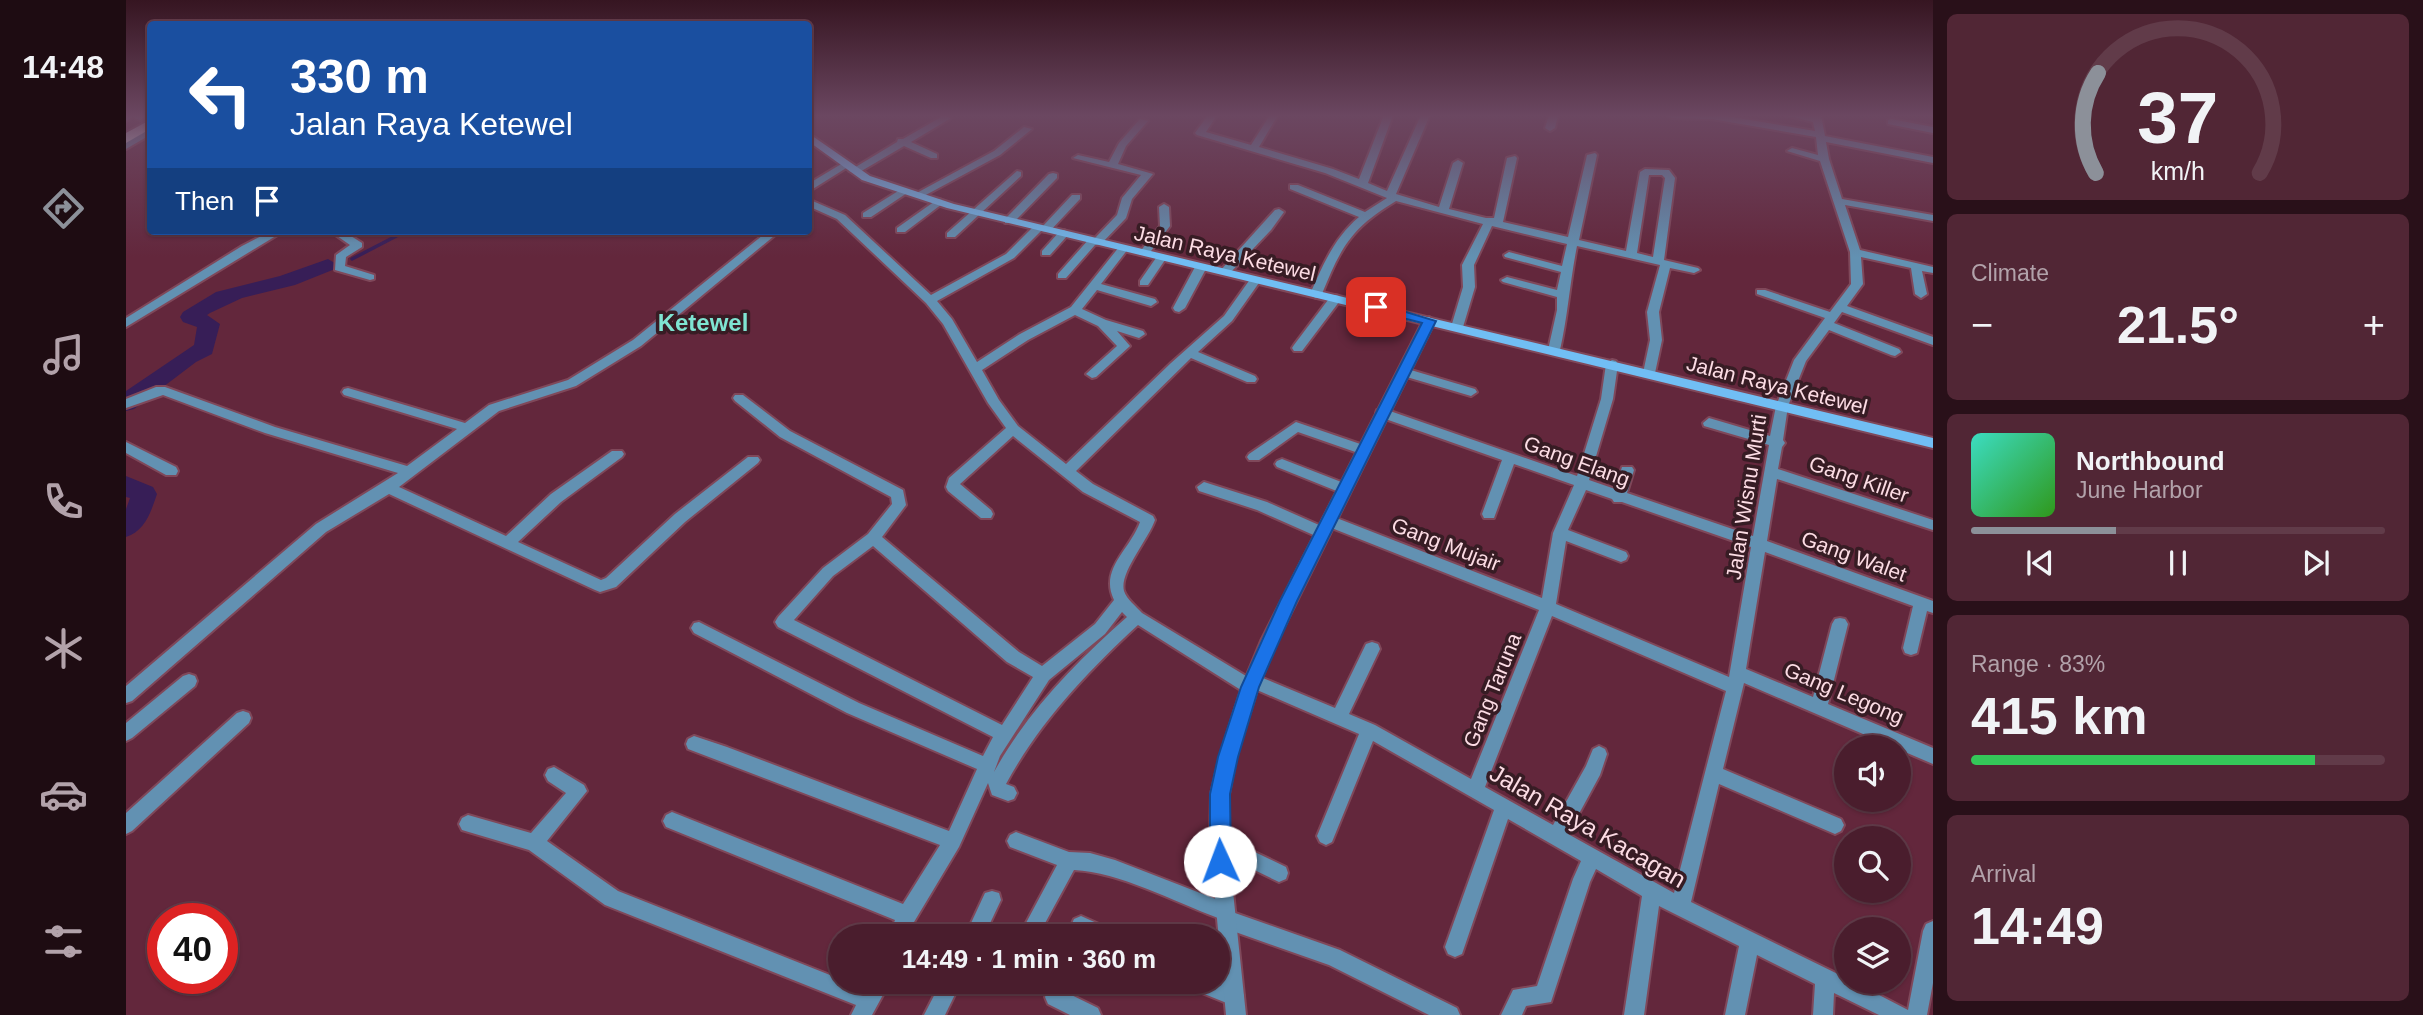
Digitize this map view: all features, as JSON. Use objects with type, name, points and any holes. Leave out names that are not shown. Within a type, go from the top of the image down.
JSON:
[{"type":"main road","name":"Jalan Raya Ketewel","points":[[843,162],[903,191],[973,212],[1612,364],[1650,369],[1782,406],[1933,443]]},
{"type":"street","points":[[812,198],[861,162]]},
{"type":"street","points":[[918,195],[979,162]]},
{"type":"street","points":[[1062,276],[1122,216],[1127,198],[1147,174],[1100,162]]},
{"type":"street","points":[[1272,169],[1278,162]]},
{"type":"street","points":[[1302,162],[1363,183],[1392,197],[1443,211],[1694,270]]},
{"type":"street","points":[[1363,183],[1371,162]]},
{"type":"street","points":[[1316,294],[1342,236],[1392,197],[1406,162]]},
{"type":"street","points":[[1457,327],[1469,287],[1468,265],[1494,221],[1511,162]]},
{"type":"street","points":[[1553,349],[1563,310],[1566,270],[1590,162]]},
{"type":"street","name":"Jalan Wisnu Murti","points":[[1680,907],[1736,680],[1778,443],[1782,406],[1800,360],[1857,284],[1855,252],[1825,162]]},
{"type":"street","points":[[1443,211],[1458,163]]},
{"type":"street","points":[[1631,254],[1645,172],[1665,172],[1670,178],[1662,262],[1653,312],[1656,340],[1650,369]]},
{"type":"street","points":[[951,235],[1017,174]]},
{"type":"street","points":[[1009,221],[1053,176]]},
{"type":"street","points":[[1294,187],[1366,216]]},
{"type":"street","points":[[867,215],[903,191]]},
{"type":"street","points":[[930,300],[1010,256],[1076,197]]},
{"type":"street","points":[[1838,201],[1933,218]]},
{"type":"street","points":[[812,202],[841,217],[930,300],[948,322],[1013,429],[1088,488],[1148,520],[1120,572],[1116,596],[1120,604],[1100,629],[1043,675],[1005,735],[953,841],[903,924]]},
{"type":"street","points":[[901,229],[939,202]]},
{"type":"street","points":[[1144,253],[1165,226],[1164,207]]},
{"type":"street","points":[[1225,272],[1244,247],[1269,228],[1279,212]]},
{"type":"street","points":[[1046,253],[1064,233]]},
{"type":"street","points":[[126,323],[272,235]]},
{"type":"street","points":[[341,235],[358,246],[341,255],[339,268],[370,277]]},
{"type":"street","points":[[126,696],[303,541],[388,488],[500,404],[572,383],[637,343],[770,235]]},
{"type":"street","points":[[975,369],[1024,337],[1075,310],[1123,248]]},
{"type":"street","points":[[1855,252],[1933,270]]},
{"type":"street","points":[[1508,255],[1566,270]]},
{"type":"street","points":[[1144,283],[1162,257]]},
{"type":"street","points":[[1916,266],[1921,294]]},
{"type":"street","points":[[1179,308],[1201,267]]},
{"type":"street","points":[[1067,471],[1190,354],[1222,328],[1240,307],[1255,280]]},
{"type":"street","points":[[1507,280],[1563,295]]},
{"type":"street","points":[[1096,286],[1151,302]]},
{"type":"street","points":[[1760,292],[1835,316],[1933,341]]},
{"type":"street","points":[[1298,348],[1335,299]]},
{"type":"street","points":[[1075,310],[1102,323],[1139,334]]},
{"type":"street","points":[[1835,316],[1895,352]]},
{"type":"street","points":[[1235,1005],[1219,844],[1224,776],[1251,684],[1344,489],[1429,321]]},
{"type":"street","points":[[1092,374],[1124,346],[1102,323]]},
{"type":"street","points":[[1190,354],[1251,379]]},
{"type":"street","name":"Gang Taruna","points":[[1476,789],[1548,607],[1560,533],[1581,484],[1607,399],[1612,364]]},
{"type":"street","points":[[1404,372],[1471,392]]},
{"type":"street","points":[[129,404],[165,391],[294,438],[410,472]]},
{"type":"street","points":[[348,392],[467,429]]},
{"type":"street","points":[[739,398],[785,434],[898,494],[899,505],[873,538],[828,572],[783,623],[1005,735]]},
{"type":"street","name":"Gang Elang","points":[[1382,413],[1619,498],[1760,543]]},
{"type":"street","points":[[1709,423],[1778,443]]},
{"type":"street","points":[[1254,457],[1296,427],[1364,450]]},
{"type":"street","points":[[986,514],[953,487],[954,482],[1013,429]]},
{"type":"street","points":[[126,447],[171,471]]},
{"type":"street","points":[[507,544],[556,498],[617,454]]},
{"type":"street","points":[[1489,514],[1509,459]]},
{"type":"street","points":[[388,488],[593,584],[606,586],[680,518],[753,460]]},
{"type":"street","points":[[1282,464],[1344,489]]},
{"type":"street","points":[[1619,498],[1627,471]]},
{"type":"street","name":"Gang Killer","points":[[1772,472],[1933,526]]},
{"type":"street","name":"Gang Mujair","points":[[1204,487],[1326,527],[1548,607],[1736,680]]},
{"type":"street","points":[[1560,533],[1621,556]]},
{"type":"street","points":[[873,538],[1013,657],[1043,675]]},
{"type":"street","name":"Gang Walet","points":[[1760,543],[1927,605]]},
{"type":"street","name":"Jalan Raya Kacagan","points":[[1120,604],[1137,617],[1251,684],[1340,716],[1369,730],[1680,907],[1900,1015]]},
{"type":"street","points":[[1912,648],[1927,605]]},
{"type":"street","points":[[1008,793],[998,789],[997,783],[1015,752],[1092,656],[1137,617]]},
{"type":"street","points":[[1819,706],[1840,624]]},
{"type":"street","points":[[699,628],[853,708],[988,766]]},
{"type":"street","points":[[1340,716],[1372,649]]},
{"type":"street","name":"Gang Legong","points":[[1736,680],[1819,706],[1933,756]]},
{"type":"street","points":[[126,733],[189,681]]},
{"type":"street","points":[[126,825],[243,718]]},
{"type":"street","points":[[1326,836],[1369,730]]},
{"type":"street","points":[[694,744],[798,779],[846,802],[953,841]]},
{"type":"street","points":[[1557,836],[1594,769],[1599,754]]},
{"type":"street","points":[[1714,773],[1835,825]]},
{"type":"street","points":[[534,843],[578,790],[554,775]]},
{"type":"street","points":[[1455,947],[1504,806]]},
{"type":"street","points":[[672,821],[907,915]]},
{"type":"street","points":[[468,824],[534,843],[612,898],[865,1007]]},
{"type":"street","points":[[1016,841],[1069,861],[1090,862],[1115,869],[1333,957],[1450,1015]]},
{"type":"street","points":[[1219,844],[1279,873]]},
{"type":"street","points":[[1511,1015],[1520,997],[1544,995],[1582,879],[1593,857]]},
{"type":"street","points":[[1034,924],[1069,861]]},
{"type":"street","points":[[1634,1015],[1652,891]]},
{"type":"street","points":[[980,924],[992,900]]},
{"type":"street","points":[[1917,1015],[1933,931]]},
{"type":"street","points":[[1735,1015],[1750,940]]},
{"type":"street","points":[[1823,1015],[1825,978]]},
{"type":"street","points":[[934,1015],[945,994]]},
{"type":"street","points":[[1218,994],[1235,1005]]},
{"type":"street","points":[[1055,997],[1091,1015]]},
{"type":"waterway","points":[[352,259],[398,235]]},
{"type":"waterway","points":[[126,403],[188,357],[204,349],[209,324],[191,317],[203,308],[234,293],[288,280],[328,265]]},
{"type":"waterway","points":[[126,486],[144,494],[138,513],[126,527]]},
{"type":"district","name":"Ketewel","points":[[703,322]]},
{"type":"route","points":[[1220,861],[1220,794],[1228,757],[1250,687],[1288,601],[1429,321],[1376,307]]}]
